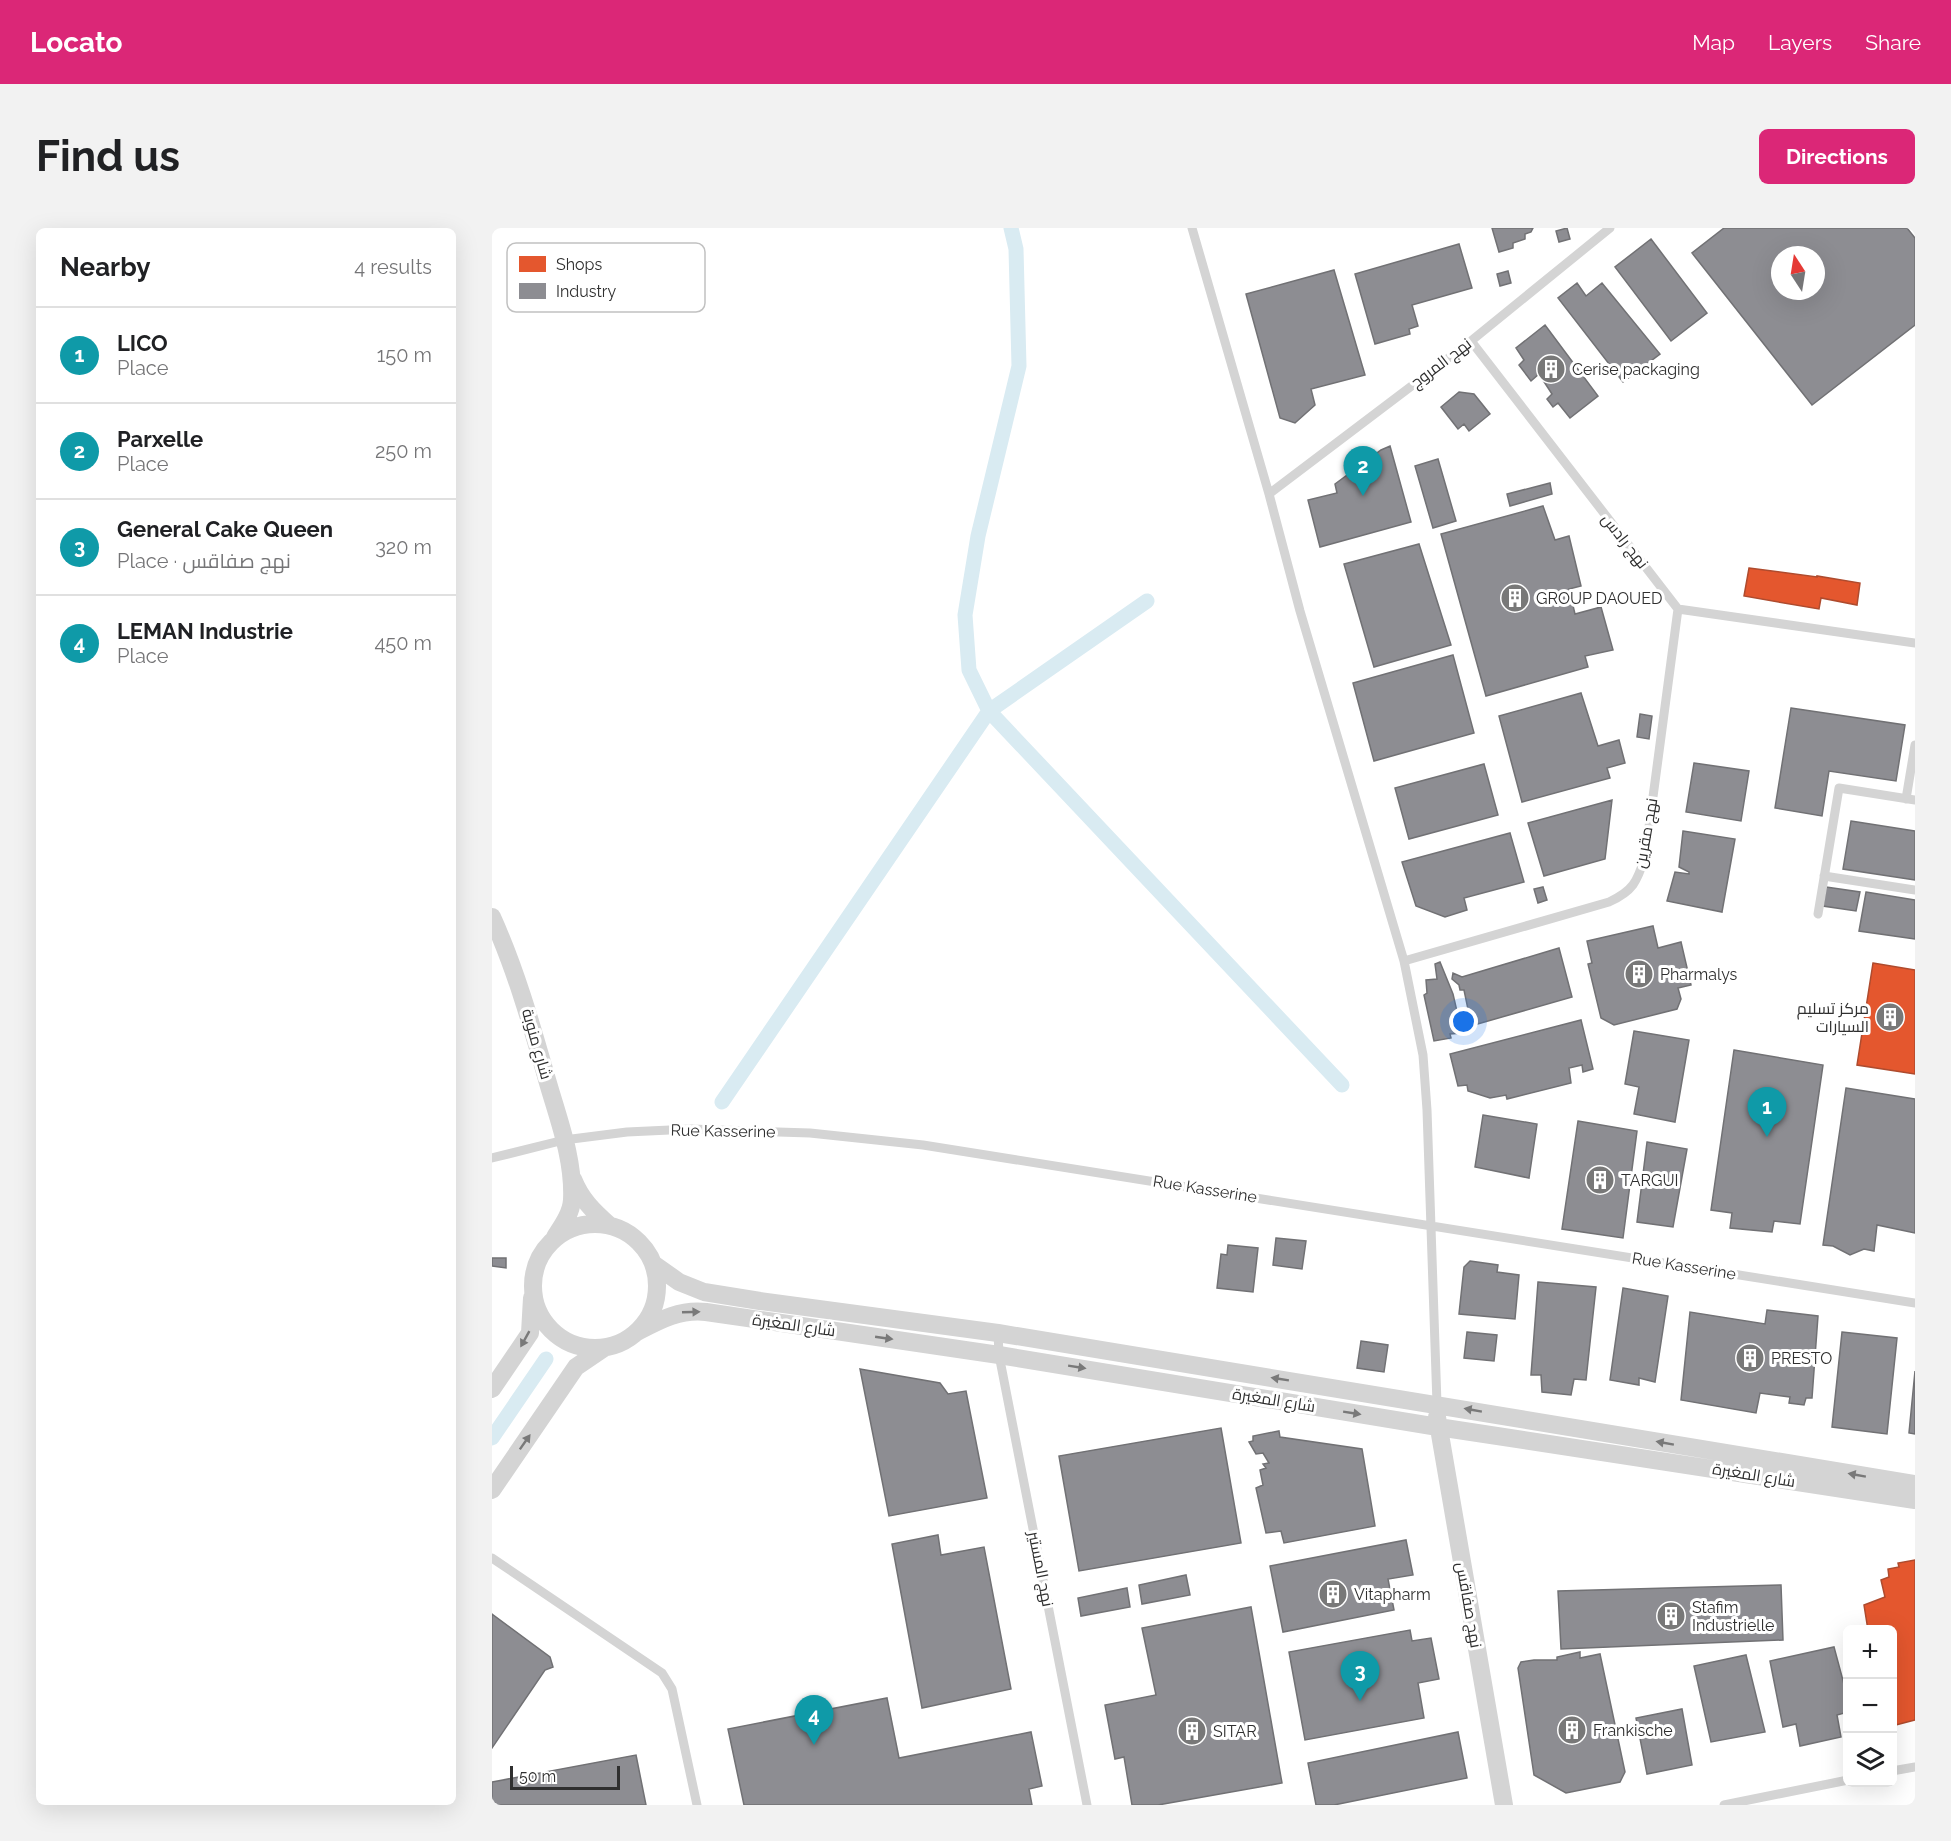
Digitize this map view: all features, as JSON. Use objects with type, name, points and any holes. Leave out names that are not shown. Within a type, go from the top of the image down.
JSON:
[{"type":"street","name":"شارع منوبة","points":[[492,917],[528,1012],[564,1140],[571,1174]]},
{"type":"street","points":[[571,1174],[586,1203],[609,1225]]},
{"type":"street","points":[[492,1389],[530,1333],[533,1282],[539,1258],[554,1240],[569,1213],[572,1202],[571,1174]]},
{"type":"street","points":[[492,1490],[576,1367],[604,1348],[622,1342],[637,1332],[652,1313],[658,1290],[655,1265],[644,1247],[629,1233],[609,1225],[590,1224],[571,1229],[554,1240]]},
{"type":"street","name":"شارع المغيرة","points":[[655,1265],[679,1282],[704,1292],[998,1333],[1915,1484]]},
{"type":"street","points":[[533,1282],[536,1304],[545,1323],[553,1331],[561,1338],[582,1347],[604,1348]]},
{"type":"street","name":"شارع المغيرة","points":[[637,1332],[678,1313],[693,1311],[999,1354],[1438,1427],[1915,1500]]},
{"type":"street","name":"نهج صفاقس","points":[[1437,1404],[1438,1427],[1504,1805]]},
{"type":"lane","points":[[1192,228],[1269,494],[1300,611],[1404,961],[1423,1055],[1437,1404]]},
{"type":"lane","name":"نهج المروج","points":[[1269,494],[1471,341],[1610,228]]},
{"type":"lane","name":"نهج رادس","points":[[1471,341],[1678,609]]},
{"type":"lane","points":[[1678,609],[1915,643]]},
{"type":"lane","name":"نهج مقرين","points":[[1404,961],[1609,902],[1625,895],[1633,888],[1645,857],[1678,609]]},
{"type":"lane","points":[[1818,914],[1839,788],[1911,800],[1915,745]]},
{"type":"lane","points":[[1824,876],[1915,890]]},
{"type":"lane","name":"Rue Kasserine","points":[[492,1158],[564,1140],[627,1132],[691,1129],[810,1133],[923,1145],[1915,1303]]},
{"type":"lane","name":"نهج المستير","points":[[998,1333],[999,1354],[1087,1805]]},
{"type":"lane","points":[[492,1558],[662,1673],[672,1689],[697,1805]]},
{"type":"lane","points":[[1897,1770],[1915,1767]]},
{"type":"lane","points":[[1724,1805],[1843,1781]]},
{"type":"building: Shops","points":[[1749,568],[1860,583],[1857,605],[1821,598],[1819,609],[1744,596]]},
{"type":"building: Shops","name":"مركز تسليم السيارات","points":[[1873,963],[1915,970],[1915,1074],[1857,1065]]},
{"type":"building: Shops","points":[[1915,1560],[1915,1720],[1897,1725],[1897,1625],[1867,1625],[1864,1605],[1885,1597],[1881,1580],[1889,1577],[1888,1569],[1899,1567],[1898,1563]]},
{"type":"building: Industry","points":[[1492,228],[1533,228],[1531,232],[1525,234],[1525,239],[1513,243],[1513,248],[1499,252]]},
{"type":"building: Industry","points":[[1567,228],[1570,239],[1559,242],[1556,231]]},
{"type":"building: Industry","points":[[1724,228],[1907,228],[1915,238],[1915,325],[1812,405],[1692,253]]},
{"type":"building: Industry","points":[[1651,239],[1707,313],[1671,341],[1615,267]]},
{"type":"building: Industry","points":[[1459,244],[1472,288],[1412,305],[1418,326],[1409,329],[1410,334],[1375,344],[1355,274]]},
{"type":"building: Industry","points":[[1334,270],[1365,375],[1311,389],[1315,405],[1295,423],[1280,418],[1246,294]]},
{"type":"building: Industry","points":[[1508,271],[1511,283],[1500,286],[1497,274]]},
{"type":"building: Industry","points":[[1577,283],[1586,296],[1602,283],[1660,354],[1623,382],[1558,298]]},
{"type":"building: Industry","name":"Cerise packaging","points":[[1545,325],[1598,396],[1570,418],[1558,403],[1553,407],[1547,399],[1552,394],[1539,374],[1531,381],[1519,365],[1524,360],[1516,348]]},
{"type":"building: Industry","points":[[1459,392],[1474,394],[1490,414],[1469,431],[1464,424],[1458,429],[1441,407]]},
{"type":"building: Industry","points":[[1390,446],[1411,522],[1320,547],[1308,500],[1337,493],[1335,484],[1381,450]]},
{"type":"building: Industry","points":[[1438,459],[1456,521],[1433,528],[1415,466]]},
{"type":"building: Industry","points":[[1550,483],[1552,494],[1510,506],[1507,494]]},
{"type":"building: Industry","name":"GROUP DAOUED","points":[[1543,506],[1555,540],[1569,536],[1581,586],[1569,589],[1575,614],[1601,607],[1613,650],[1585,656],[1588,667],[1486,696],[1441,534]]},
{"type":"building: Industry","points":[[1419,544],[1451,645],[1374,667],[1344,564]]},
{"type":"building: Industry","points":[[1453,655],[1474,733],[1374,761],[1353,683]]},
{"type":"building: Industry","points":[[1581,693],[1598,746],[1619,740],[1625,763],[1607,768],[1610,778],[1522,802],[1499,716]]},
{"type":"building: Industry","points":[[1791,708],[1905,725],[1896,781],[1829,771],[1822,816],[1775,808]]},
{"type":"building: Industry","points":[[1640,714],[1652,716],[1649,739],[1637,737]]},
{"type":"building: Industry","points":[[1694,763],[1749,771],[1741,821],[1686,812]]},
{"type":"building: Industry","points":[[1484,764],[1498,815],[1409,839],[1395,788]]},
{"type":"building: Industry","points":[[1612,800],[1605,859],[1544,876],[1528,823]]},
{"type":"building: Industry","points":[[1851,821],[1915,831],[1915,880],[1843,869]]},
{"type":"building: Industry","points":[[1683,831],[1735,839],[1722,912],[1667,901],[1675,872],[1689,874],[1679,867]]},
{"type":"building: Industry","points":[[1510,833],[1524,882],[1464,898],[1467,910],[1445,917],[1416,906],[1402,862]]},
{"type":"building: Industry","points":[[1543,887],[1547,900],[1538,903],[1534,889]]},
{"type":"building: Industry","points":[[1826,887],[1860,892],[1856,911],[1823,906]]},
{"type":"building: Industry","points":[[1866,892],[1915,900],[1915,939],[1859,931]]},
{"type":"building: Industry","name":"Pharmalys","points":[[1653,926],[1658,948],[1681,942],[1691,985],[1678,988],[1681,999],[1677,1009],[1614,1025],[1601,1018],[1588,964],[1592,963],[1587,941]]},
{"type":"building: Industry","points":[[1559,948],[1572,997],[1467,1027],[1464,1016],[1469,1014],[1464,990],[1460,990],[1459,985],[1452,979],[1453,973],[1462,977]]},
{"type":"building: Industry","points":[[1440,962],[1453,994],[1462,1033],[1450,1034],[1451,1038],[1434,1041],[1424,995],[1427,993],[1426,980],[1437,979],[1435,964]]},
{"type":"building: Industry","points":[[1581,1020],[1593,1069],[1583,1072],[1582,1065],[1569,1068],[1571,1083],[1507,1099],[1506,1095],[1490,1098],[1468,1091],[1467,1085],[1458,1086],[1450,1054]]},
{"type":"building: Industry","points":[[1634,1031],[1689,1040],[1675,1122],[1634,1114],[1639,1087],[1625,1084]]},
{"type":"building: Industry","points":[[1734,1050],[1823,1065],[1800,1224],[1774,1221],[1772,1232],[1730,1228],[1732,1213],[1711,1210]]},
{"type":"building: Industry","points":[[1846,1088],[1915,1099],[1915,1233],[1877,1225],[1874,1251],[1864,1249],[1850,1255],[1833,1246],[1823,1245]]},
{"type":"building: Industry","points":[[1483,1115],[1537,1124],[1529,1178],[1475,1167]]},
{"type":"building: Industry","name":"TARGUI","points":[[1578,1121],[1637,1131],[1623,1238],[1562,1229]]},
{"type":"building: Industry","points":[[1647,1142],[1687,1149],[1673,1227],[1637,1222]]},
{"type":"building: Industry","points":[[1276,1238],[1306,1241],[1302,1269],[1273,1265]]},
{"type":"building: Industry","points":[[1228,1245],[1258,1248],[1253,1292],[1217,1288],[1221,1254],[1227,1255]]},
{"type":"building: Industry","points":[[492,1258],[506,1258],[506,1268],[492,1266]]},
{"type":"building: Industry","points":[[1470,1261],[1498,1265],[1497,1272],[1519,1275],[1515,1319],[1459,1314],[1464,1267]]},
{"type":"building: Industry","points":[[1538,1282],[1596,1287],[1586,1380],[1574,1379],[1571,1395],[1542,1392],[1541,1375],[1531,1375]]},
{"type":"building: Industry","points":[[1623,1288],[1668,1296],[1655,1382],[1639,1378],[1639,1385],[1610,1380]]},
{"type":"building: Industry","name":"PRESTO","points":[[1767,1310],[1818,1316],[1812,1398],[1806,1398],[1804,1405],[1789,1403],[1790,1397],[1760,1393],[1756,1413],[1681,1400],[1690,1312],[1765,1324]]},
{"type":"building: Industry","points":[[1467,1332],[1497,1335],[1494,1361],[1464,1358]]},
{"type":"building: Industry","points":[[1842,1332],[1897,1338],[1887,1434],[1832,1427]]},
{"type":"building: Industry","points":[[1361,1341],[1388,1345],[1384,1372],[1357,1368]]},
{"type":"building: Industry","points":[[860,1369],[940,1383],[948,1394],[966,1391],[987,1498],[889,1516]]},
{"type":"building: Industry","points":[[1915,1371],[1915,1434],[1909,1433]]},
{"type":"building: Industry","points":[[1221,1428],[1241,1543],[1079,1571],[1059,1456]]},
{"type":"building: Industry","points":[[1279,1431],[1280,1437],[1362,1449],[1375,1526],[1284,1543],[1281,1531],[1266,1533],[1256,1488],[1263,1485],[1260,1470],[1266,1468],[1263,1464],[1269,1463],[1263,1453],[1256,1454],[1249,1442],[1253,1441],[1253,1436]]},
{"type":"building: Industry","points":[[938,1535],[941,1555],[984,1547],[1011,1689],[922,1708],[892,1544]]},
{"type":"building: Industry","name":"Vitapharm","points":[[1406,1540],[1413,1575],[1388,1579],[1394,1610],[1283,1632],[1270,1566]]},
{"type":"building: Industry","points":[[1186,1575],[1190,1595],[1142,1604],[1139,1585]]},
{"type":"building: Industry","name":"Stafim Industrielle","points":[[1781,1585],[1783,1640],[1561,1649],[1558,1591]]},
{"type":"building: Industry","points":[[1127,1588],[1130,1607],[1081,1616],[1078,1598]]},
{"type":"building: Industry","name":"SITAR","points":[[1251,1607],[1282,1783],[1158,1805],[1132,1805],[1124,1757],[1115,1759],[1105,1705],[1156,1695],[1142,1628]]},
{"type":"building: Industry","points":[[492,1614],[550,1657],[553,1667],[545,1670],[492,1748]]},
{"type":"building: Industry","points":[[1410,1630],[1412,1641],[1431,1638],[1439,1679],[1418,1683],[1424,1718],[1305,1740],[1289,1652]]},
{"type":"building: Industry","points":[[1834,1647],[1843,1680],[1843,1713],[1837,1715],[1841,1737],[1800,1746],[1796,1724],[1783,1727],[1770,1661]]},
{"type":"building: Industry","name":"Frankische","points":[[1580,1652],[1580,1658],[1600,1654],[1625,1772],[1620,1782],[1566,1793],[1534,1775],[1518,1668],[1521,1662],[1557,1660],[1557,1657]]},
{"type":"building: Industry","points":[[1746,1655],[1765,1732],[1711,1742],[1694,1666]]},
{"type":"building: Industry","points":[[887,1698],[899,1758],[1031,1732],[1042,1786],[1029,1789],[1032,1805],[744,1805],[728,1729]]},
{"type":"building: Industry","points":[[1682,1709],[1692,1765],[1647,1774],[1636,1718]]},
{"type":"building: Industry","points":[[1458,1732],[1467,1778],[1334,1805],[1316,1805],[1308,1763]]},
{"type":"building: Industry","points":[[636,1755],[646,1805],[492,1805],[492,1782]]},
{"type":"waterway","points":[[1011,228],[1016,249],[1019,366],[978,536],[965,615],[969,670],[989,711],[1342,1085]]},
{"type":"waterway","points":[[722,1102],[989,711],[1147,601]]},
{"type":"waterway","points":[[492,1438],[546,1359]]},
{"type":"place","name":"Cerise packaging","points":[[1551,369]]},
{"type":"place","name":"Parxelle","points":[[1363,496]]},
{"type":"place","name":"GROUP DAOUED","points":[[1515,598]]},
{"type":"place","name":"Pharmalys","points":[[1639,974]]},
{"type":"place","name":"مركز تسليم السيارات","points":[[1890,1017]]},
{"type":"place","name":"LICO","points":[[1767,1137]]},
{"type":"place","name":"TARGUI","points":[[1600,1180]]},
{"type":"place","name":"PRESTO","points":[[1750,1358]]},
{"type":"place","name":"Vitapharm","points":[[1333,1594]]},
{"type":"place","name":"Stafim Industrielle","points":[[1671,1616]]},
{"type":"place","name":"General Cake Queen","points":[[1360,1701]]},
{"type":"place","name":"Frankische","points":[[1572,1730]]},
{"type":"place","name":"SITAR","points":[[1192,1731]]},
{"type":"place","name":"LEMAN Industrie","points":[[814,1745]]}]
